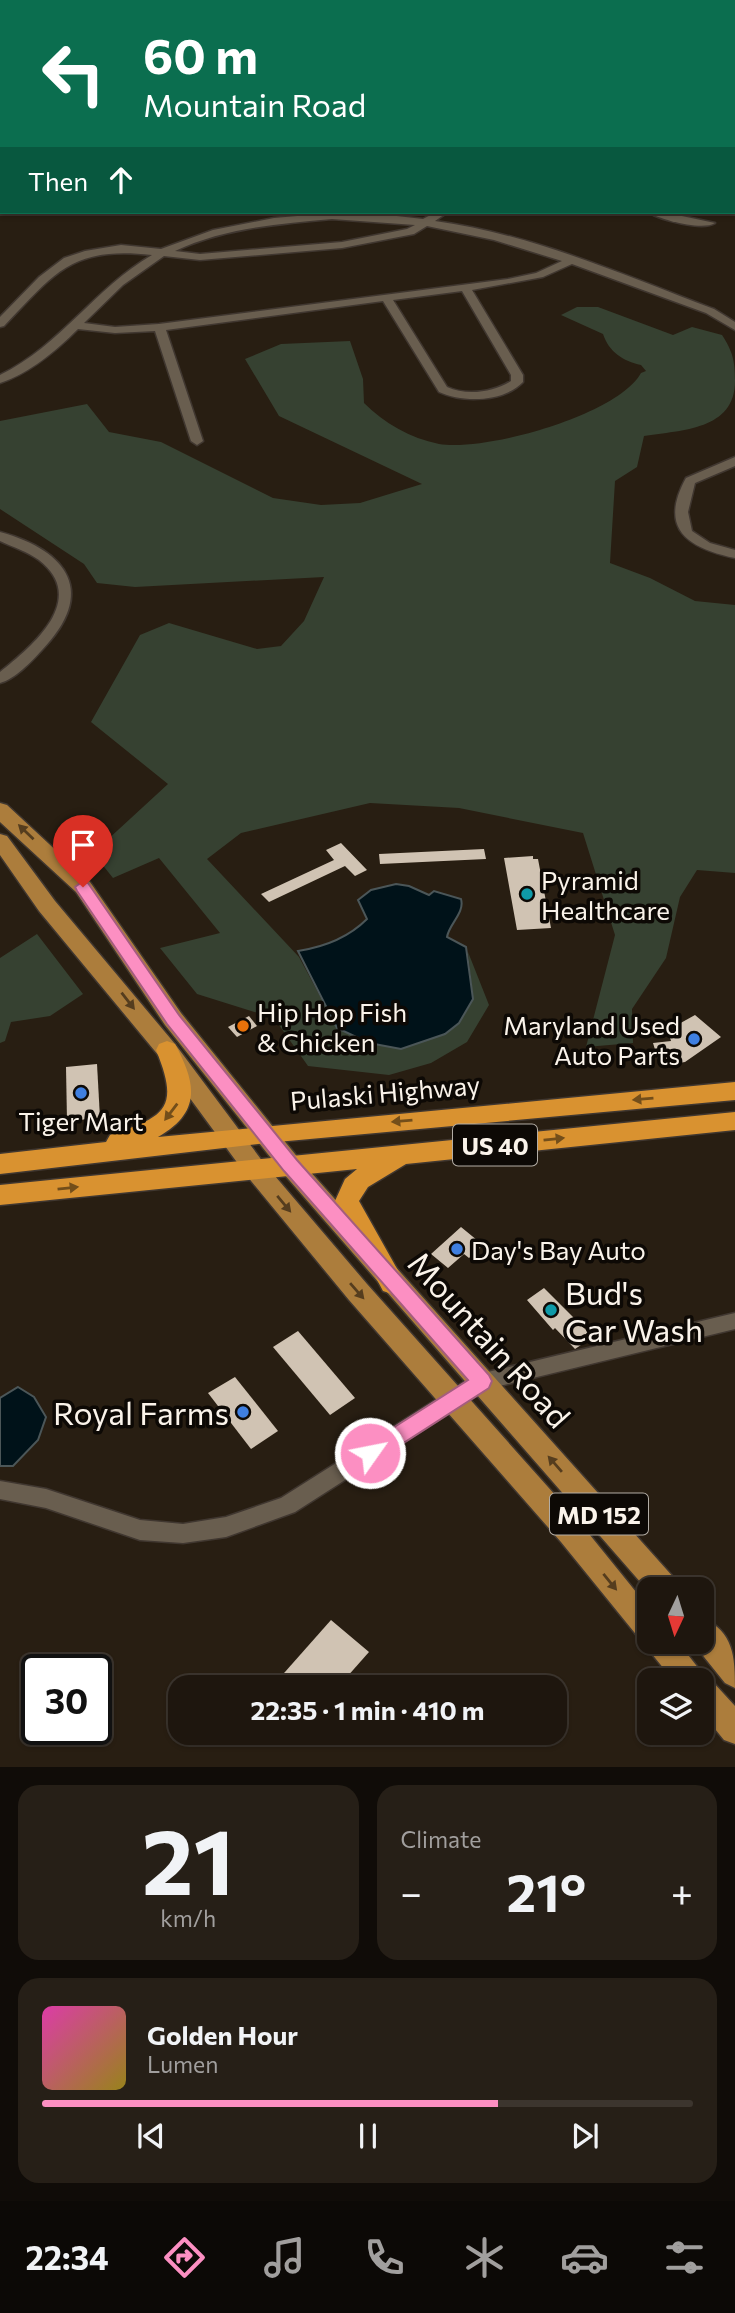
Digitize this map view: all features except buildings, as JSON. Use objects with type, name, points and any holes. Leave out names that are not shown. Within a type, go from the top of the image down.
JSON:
[{"type":"highway","points":[[49,1159],[138,1136],[169,1119],[181,1095],[180,1081],[166,1050]]},
{"type":"highway","name":"Pulaski Highway","points":[[0,1164],[265,1134],[735,1091]]},
{"type":"highway","points":[[690,1095],[700,1125]]},
{"type":"highway","name":"US 40","points":[[0,1195],[735,1121]]},
{"type":"highway","points":[[392,1283],[350,1211],[347,1196],[359,1179],[404,1154]]},
{"type":"main road","name":"MD 152","points":[[0,810],[83,887],[173,1019],[265,1134]]},
{"type":"main road","name":"MD 152","points":[[0,841],[47,906],[102,969],[255,1169],[571,1534],[637,1615]]},
{"type":"main road","name":"Mountain Road","points":[[265,1134],[392,1283],[654,1577]]},
{"type":"main road","points":[[714,1647],[735,1674]]},
{"type":"main road","points":[[669,1654],[682,1668]]},
{"type":"main road","points":[[714,1705],[735,1729]]},
{"type":"street","points":[[0,324],[43,279],[68,260],[121,248],[200,257],[342,245],[410,232],[440,214]]},
{"type":"street","points":[[660,214],[684,221],[710,223]]},
{"type":"street","points":[[0,379],[38,359],[75,325],[112,285],[162,253],[243,220],[331,215],[430,221],[500,236],[709,311],[735,327]]},
{"type":"street","points":[[75,325],[115,330],[159,327],[465,287],[539,275],[570,261]]},
{"type":"street","points":[[386,297],[443,389],[450,394],[466,394],[510,388],[517,382],[517,375],[465,287]]},
{"type":"street","points":[[159,327],[197,441]]},
{"type":"street","points":[[735,461],[690,481],[682,498],[681,515],[684,530],[691,541],[706,549],[735,554]]},
{"type":"street","points":[[0,536],[45,558],[60,574],[66,586],[64,610],[49,636],[3,673]]},
{"type":"street","points":[[0,1490],[39,1495],[119,1524],[155,1532],[204,1534],[262,1517],[318,1489],[482,1381],[735,1321]]},
{"type":"green space","points":[[577,307],[598,307],[673,335],[692,327],[722,335],[733,357],[733,397],[726,409],[704,425],[644,436],[637,467],[615,481],[610,563],[650,578],[695,601],[735,605],[735,873],[697,870],[680,897],[666,958],[632,1009],[633,1043],[586,1047],[615,935],[583,833],[459,808],[370,803],[241,833],[207,859],[299,957],[337,1028],[473,999],[468,952],[489,1005],[467,1042],[431,1063],[389,1075],[308,1066],[274,1018],[197,994],[160,948],[220,933],[159,858],[113,878],[93,853],[168,784],[91,722],[140,635],[169,623],[257,649],[281,646],[304,621],[324,577],[135,587],[97,583],[84,564],[0,509],[0,421],[87,404],[109,432],[161,442],[273,498],[321,505],[360,503],[422,484],[279,416],[245,359],[281,344],[350,341],[363,379],[364,403],[380,417],[408,434],[439,444],[487,442],[549,427],[579,416],[606,403],[646,371],[641,365],[618,355],[603,334],[561,315]]},
{"type":"green space","points":[[37,934],[83,994],[50,1016],[11,1022],[5,1041],[0,1043],[0,958]]},
{"type":"shaded area","points":[[396,884],[409,886],[429,895],[434,891],[461,899],[461,909],[447,937],[466,947],[473,999],[459,1023],[445,1034],[401,1049],[369,1043],[337,1028],[298,951],[327,944],[352,931],[367,919],[358,900],[371,890]]},
{"type":"shaded area","points":[[18,1387],[34,1397],[46,1417],[38,1440],[13,1466],[0,1466],[0,1398]]},
{"type":"place","name":"Pyramid Healthcare","points":[[527,894]]},
{"type":"place","name":"Hip Hop Fish & Chicken","points":[[243,1026]]},
{"type":"place","name":"Maryland Used Auto Parts","points":[[694,1039]]},
{"type":"place","name":"Tiger Mart","points":[[81,1093]]},
{"type":"place","name":"Day's Bay Auto","points":[[457,1249]]},
{"type":"place","name":"Bud's Car Wash","points":[[551,1310]]},
{"type":"place","name":"Royal Farms","points":[[243,1412]]},
{"type":"route","points":[[83,887],[115,930],[173,1019],[291,1166],[392,1283],[482,1381],[370,1453]]}]
